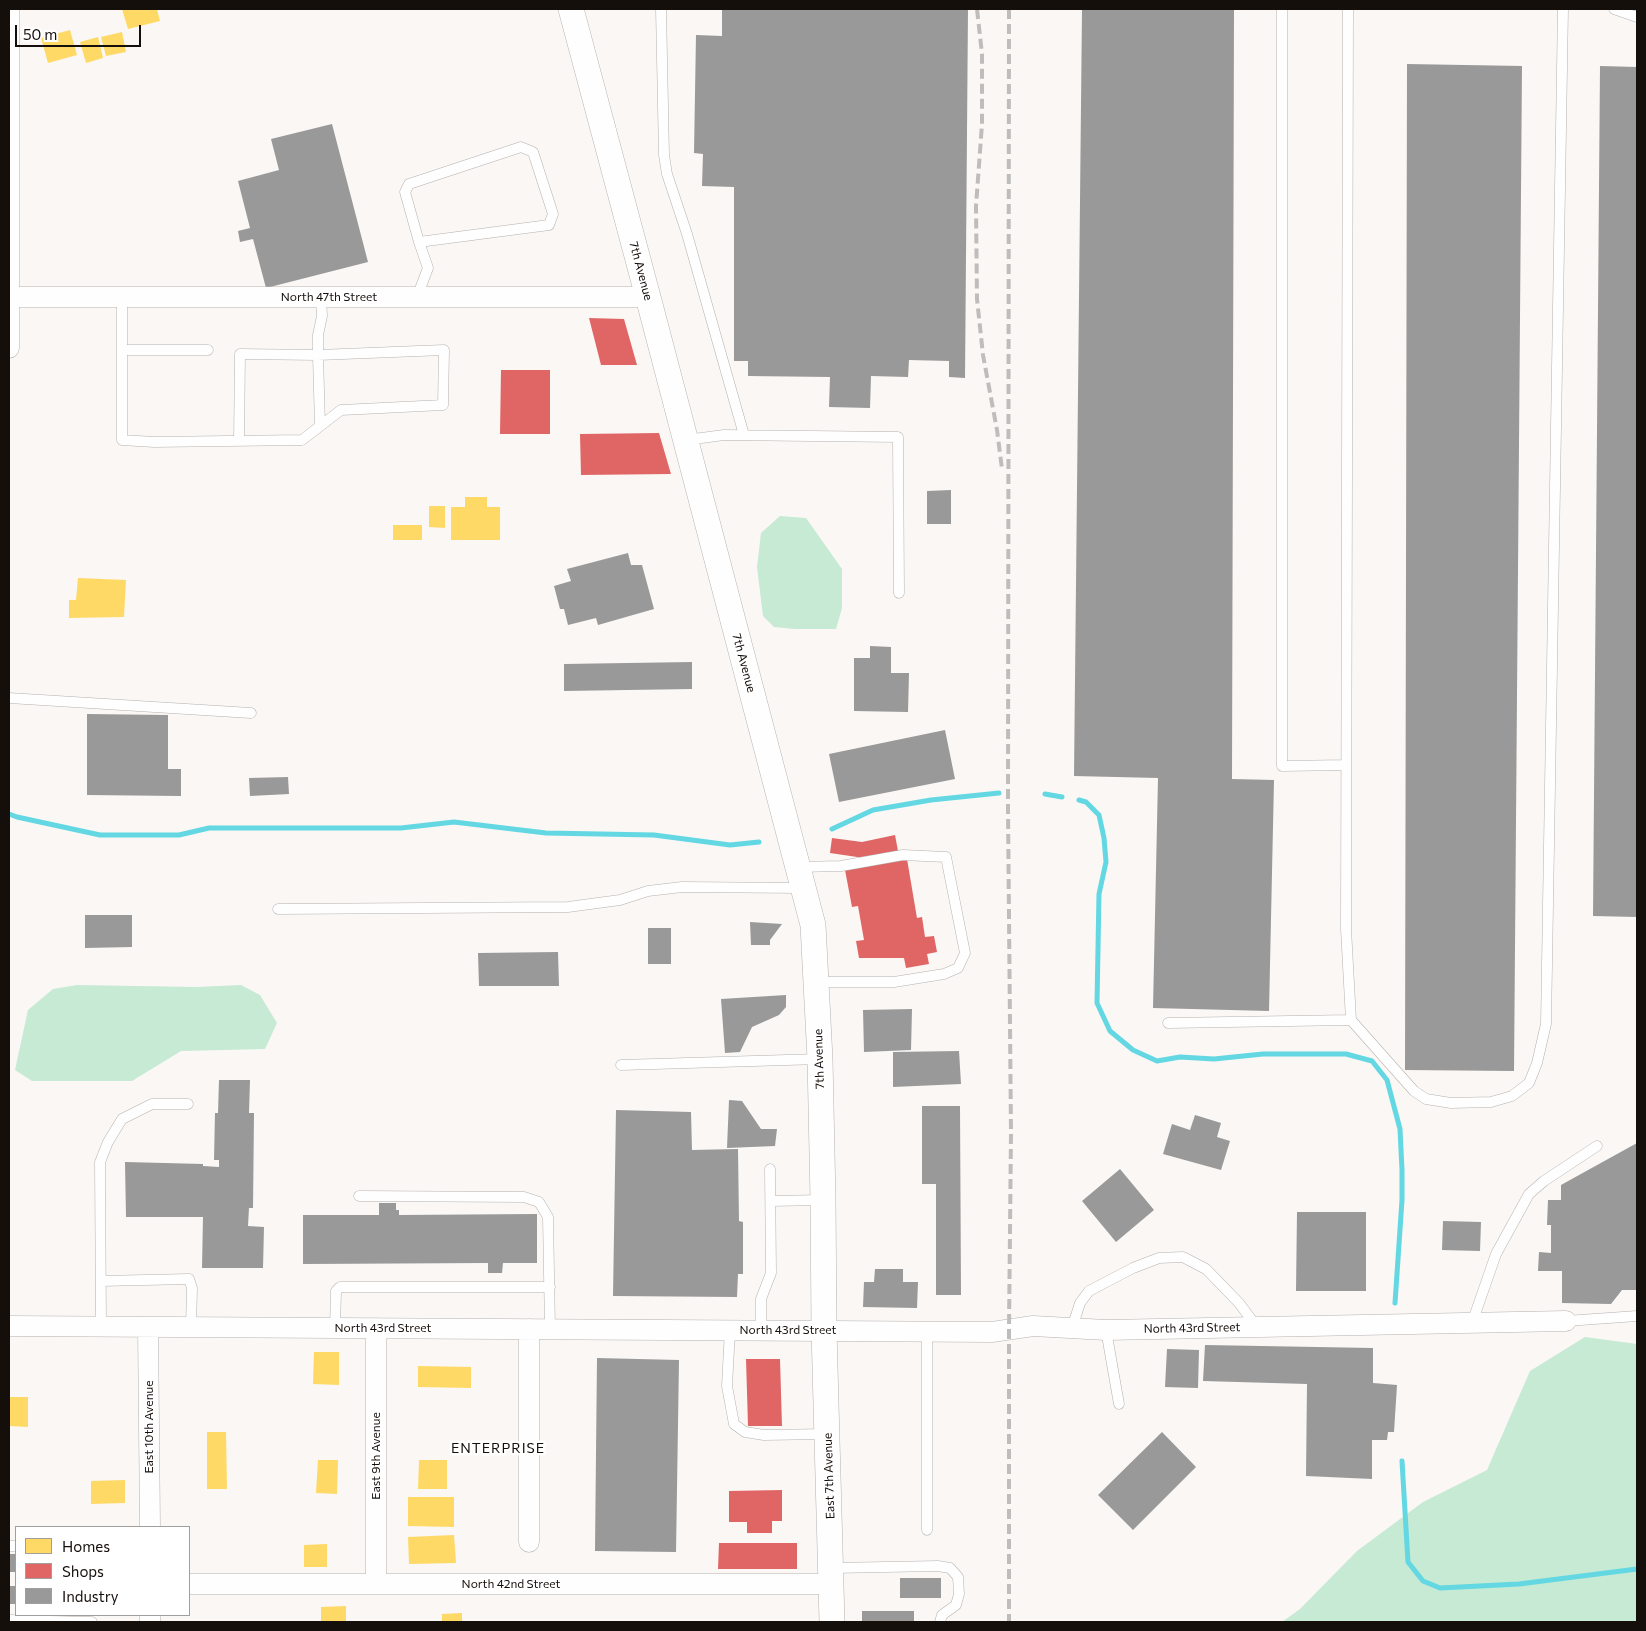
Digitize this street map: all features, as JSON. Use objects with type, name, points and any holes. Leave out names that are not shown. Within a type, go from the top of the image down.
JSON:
[{"type":"street","points":[[9,9],[9,348]]},
{"type":"street","name":"7th Avenue","points":[[571,9],[813,925],[820,1059],[824,1200],[824,1330]]},
{"type":"street","name":"North 47th Street","points":[[9,297],[648,297]]},
{"type":"street","name":"North 43rd Street","points":[[9,1326],[992,1332],[1032,1326],[1106,1330],[1566,1320]]},
{"type":"street","name":"East 10th Avenue","points":[[148,1327],[150,1526]]},
{"type":"street","name":"East 9th Avenue","points":[[376,1328],[376,1584]]},
{"type":"street","points":[[529,1329],[529,1542]]},
{"type":"street","name":"East 7th Avenue","points":[[824,1330],[832,1622]]},
{"type":"street","name":"North 42nd Street","points":[[190,1584],[376,1584],[832,1576]]},
{"type":"lane","points":[[660,9],[664,155],[744,435]]},
{"type":"lane","points":[[1282,9],[1282,766],[1346,765]]},
{"type":"lane","points":[[1348,9],[1346,929],[1352,1020],[1414,1091],[1426,1099],[1451,1104],[1491,1102],[1512,1096],[1529,1083],[1537,1063],[1546,1024],[1562,9]]},
{"type":"lane","points":[[1614,9],[1637,17]]},
{"type":"lane","points":[[416,297],[428,268],[418,242],[405,192],[409,184],[520,147],[534,152],[553,214],[549,225],[418,242]]},
{"type":"lane","points":[[122,297],[122,440],[154,442],[302,440],[341,410],[443,405],[444,350],[318,355],[240,354],[240,440]]},
{"type":"lane","points":[[320,426],[318,335],[322,316],[321,298]]},
{"type":"lane","points":[[122,350],[208,350]]},
{"type":"lane","points":[[686,440],[724,434],[898,437],[899,593]]},
{"type":"lane","points":[[9,698],[251,713]]},
{"type":"lane","points":[[278,909],[568,907],[620,900],[648,891],[801,878],[841,866],[903,855],[946,857],[965,953],[958,968],[944,974],[894,982],[816,982]]},
{"type":"lane","points":[[1168,1023],[1352,1020]]},
{"type":"lane","points":[[621,1065],[820,1059]]},
{"type":"lane","points":[[101,1327],[100,1162],[108,1142],[122,1119],[152,1104],[188,1104]]},
{"type":"lane","points":[[1472,1323],[1496,1254],[1529,1194],[1544,1181],[1597,1146]]},
{"type":"lane","points":[[761,1330],[760,1299],[771,1273],[770,1169]]},
{"type":"lane","points":[[359,1196],[524,1197],[539,1202],[548,1217],[550,1329]]},
{"type":"lane","points":[[771,1201],[824,1200]]},
{"type":"lane","points":[[1072,1328],[1080,1303],[1089,1291],[1133,1268],[1159,1258],[1183,1257],[1206,1269],[1239,1303],[1257,1327]]},
{"type":"lane","points":[[101,1281],[189,1279],[192,1288],[192,1328]]},
{"type":"lane","points":[[335,1328],[336,1291],[340,1287],[550,1287]]},
{"type":"lane","points":[[1566,1320],[1637,1316]]},
{"type":"lane","points":[[730,1330],[727,1386],[734,1424],[745,1432],[764,1435],[827,1434]]},
{"type":"lane","points":[[1106,1330],[1119,1404]]},
{"type":"lane","points":[[927,1331],[927,1530]]},
{"type":"lane","points":[[832,1576],[938,1566],[950,1568],[958,1577],[959,1594],[956,1605],[942,1616],[940,1622]]},
{"type":"lane","points":[[9,1620],[92,1622]]},
{"type":"green space","points":[[780,516],[806,518],[842,569],[842,608],[836,629],[774,627],[763,616],[757,567],[761,533]]},
{"type":"green space","points":[[77,985],[196,987],[241,985],[260,995],[277,1023],[265,1049],[181,1051],[132,1081],[32,1081],[15,1070],[28,1010],[53,989]]},
{"type":"green space","points":[[1585,1337],[1637,1344],[1637,1622],[1282,1622],[1300,1609],[1357,1551],[1423,1502],[1487,1470],[1530,1371]]},
{"type":"building: Homes","points":[[122,9],[157,9],[160,21],[128,29]]},
{"type":"building: Homes","points":[[70,30],[77,55],[48,63],[41,38]]},
{"type":"building: Homes","points":[[122,32],[126,52],[106,56],[101,37]]},
{"type":"building: Homes","points":[[98,37],[103,58],[86,63],[80,42]]},
{"type":"building: Homes","points":[[465,497],[487,497],[487,507],[500,507],[500,540],[451,540],[451,507],[465,507]]},
{"type":"building: Homes","points":[[429,506],[445,506],[445,528],[429,527]]},
{"type":"building: Homes","points":[[393,525],[422,525],[422,540],[393,540]]},
{"type":"building: Homes","points":[[78,578],[126,580],[124,617],[69,618],[69,600],[76,600]]},
{"type":"building: Homes","points":[[314,1352],[339,1352],[339,1385],[313,1384]]},
{"type":"building: Homes","points":[[418,1366],[471,1367],[471,1388],[418,1387]]},
{"type":"building: Homes","points":[[9,1397],[28,1397],[28,1427],[9,1426]]},
{"type":"building: Homes","points":[[207,1432],[226,1432],[227,1489],[207,1489]]},
{"type":"building: Homes","points":[[318,1460],[338,1460],[337,1494],[316,1493]]},
{"type":"building: Homes","points":[[419,1460],[447,1460],[447,1489],[418,1489]]},
{"type":"building: Homes","points":[[125,1480],[125,1503],[91,1504],[91,1481]]},
{"type":"building: Homes","points":[[408,1497],[454,1497],[454,1527],[408,1526]]},
{"type":"building: Homes","points":[[454,1535],[456,1563],[409,1564],[408,1537]]},
{"type":"building: Homes","points":[[327,1544],[327,1567],[304,1567],[304,1545]]},
{"type":"building: Homes","points":[[346,1606],[346,1622],[321,1622],[321,1607]]},
{"type":"building: Homes","points":[[462,1613],[462,1622],[442,1622],[442,1614]]},
{"type":"building: Shops","points":[[589,318],[624,319],[637,365],[601,365]]},
{"type":"building: Shops","points":[[501,370],[550,370],[550,434],[500,434]]},
{"type":"building: Shops","points":[[659,433],[671,474],[581,475],[580,434]]},
{"type":"building: Shops","points":[[895,835],[898,851],[864,858],[830,853],[832,838],[862,842]]},
{"type":"building: Shops","points":[[907,859],[917,918],[922,917],[925,937],[934,936],[937,952],[927,954],[929,964],[906,968],[904,958],[859,958],[856,941],[864,940],[858,906],[852,907],[845,870]]},
{"type":"building: Shops","points":[[746,1359],[780,1359],[782,1426],[748,1426]]},
{"type":"building: Shops","points":[[782,1490],[782,1521],[772,1521],[772,1533],[747,1533],[747,1522],[729,1522],[729,1491]]},
{"type":"building: Shops","points":[[719,1543],[797,1543],[797,1569],[718,1569]]},
{"type":"building: Industry","points":[[722,9],[968,9],[965,378],[949,377],[949,361],[909,360],[908,377],[871,376],[870,408],[829,407],[830,377],[748,376],[748,361],[734,361],[734,187],[702,186],[703,154],[694,153],[696,35],[722,36]]},
{"type":"building: Industry","points":[[1082,9],[1234,9],[1232,779],[1274,780],[1269,1011],[1153,1008],[1158,778],[1074,776]]},
{"type":"building: Industry","points":[[1407,64],[1522,66],[1514,1071],[1405,1070]]},
{"type":"building: Industry","points":[[1600,66],[1637,67],[1637,917],[1593,916]]},
{"type":"building: Industry","points":[[332,124],[368,262],[266,288],[253,239],[240,242],[238,231],[250,228],[238,181],[279,170],[271,139]]},
{"type":"building: Industry","points":[[951,490],[951,524],[927,524],[927,491]]},
{"type":"building: Industry","points":[[628,553],[631,565],[642,565],[654,609],[598,625],[596,618],[568,625],[564,609],[560,609],[554,586],[571,581],[567,569]]},
{"type":"building: Industry","points":[[870,646],[891,647],[891,673],[909,673],[908,712],[854,711],[854,658],[870,658]]},
{"type":"building: Industry","points":[[692,662],[692,689],[564,691],[564,664]]},
{"type":"building: Industry","points":[[87,714],[168,715],[168,769],[181,769],[181,796],[87,795]]},
{"type":"building: Industry","points":[[945,730],[955,779],[839,802],[829,754]]},
{"type":"building: Industry","points":[[288,777],[289,794],[250,796],[249,778]]},
{"type":"building: Industry","points":[[85,915],[132,915],[132,947],[85,948]]},
{"type":"building: Industry","points":[[750,922],[782,924],[770,940],[770,945],[751,945]]},
{"type":"building: Industry","points":[[648,928],[671,928],[671,964],[648,964]]},
{"type":"building: Industry","points":[[558,952],[559,986],[479,986],[478,953]]},
{"type":"building: Industry","points":[[786,995],[786,1007],[779,1015],[752,1027],[740,1052],[725,1053],[721,999]]},
{"type":"building: Industry","points":[[912,1009],[911,1050],[864,1052],[863,1010]]},
{"type":"building: Industry","points":[[959,1051],[961,1084],[893,1087],[893,1052]]},
{"type":"building: Industry","points":[[219,1080],[250,1080],[249,1113],[254,1113],[253,1208],[249,1208],[248,1226],[264,1227],[263,1268],[202,1268],[203,1217],[126,1217],[125,1162],[203,1164],[203,1166],[219,1167],[219,1160],[214,1160],[215,1113],[218,1113]]},
{"type":"building: Industry","points":[[729,1100],[742,1101],[761,1129],[777,1129],[775,1146],[727,1148]]},
{"type":"building: Industry","points":[[922,1106],[960,1106],[961,1295],[936,1295],[936,1184],[922,1184]]},
{"type":"building: Industry","points":[[616,1110],[691,1112],[692,1150],[738,1149],[739,1221],[743,1222],[743,1274],[738,1274],[737,1297],[613,1296]]},
{"type":"building: Industry","points":[[1195,1115],[1221,1123],[1217,1137],[1230,1141],[1221,1170],[1163,1154],[1172,1124],[1190,1130]]},
{"type":"building: Industry","points":[[1637,1143],[1637,1290],[1622,1290],[1611,1304],[1562,1303],[1562,1271],[1538,1271],[1539,1252],[1551,1253],[1551,1225],[1547,1225],[1548,1200],[1561,1200],[1561,1185]]},
{"type":"building: Industry","points":[[1120,1169],[1154,1210],[1116,1242],[1082,1201]]},
{"type":"building: Industry","points":[[379,1203],[396,1203],[396,1210],[399,1210],[399,1215],[537,1214],[537,1263],[503,1263],[502,1273],[488,1273],[488,1263],[303,1264],[303,1215],[379,1215]]},
{"type":"building: Industry","points":[[1297,1212],[1366,1212],[1366,1291],[1296,1291]]},
{"type":"building: Industry","points":[[1443,1221],[1481,1222],[1480,1251],[1442,1250]]},
{"type":"building: Industry","points":[[875,1269],[903,1269],[903,1282],[918,1282],[917,1308],[863,1307],[864,1282],[874,1282]]},
{"type":"building: Industry","points":[[1205,1345],[1373,1348],[1373,1383],[1397,1385],[1394,1432],[1388,1432],[1387,1440],[1372,1440],[1372,1479],[1306,1476],[1307,1384],[1203,1381]]},
{"type":"building: Industry","points":[[1167,1349],[1199,1350],[1198,1388],[1165,1387]]},
{"type":"building: Industry","points":[[597,1358],[679,1360],[676,1552],[595,1551]]},
{"type":"building: Industry","points":[[1162,1432],[1196,1467],[1133,1530],[1098,1495]]},
{"type":"building: Industry","points":[[9,1554],[15,1554],[15,1572],[9,1572]]},
{"type":"building: Industry","points":[[900,1578],[941,1578],[941,1598],[900,1598]]},
{"type":"building: Industry","points":[[9,1586],[15,1586],[15,1604],[9,1604]]},
{"type":"building: Industry","points":[[862,1611],[914,1611],[914,1622],[862,1622]]},
{"type":"waterway","points":[[832,829],[873,810],[931,800],[999,793]]},
{"type":"waterway","points":[[1045,794],[1062,797]]},
{"type":"waterway","points":[[1079,800],[1086,802],[1099,815],[1104,838],[1106,862],[1099,894],[1097,1003],[1110,1031],[1133,1050],[1157,1061],[1180,1057],[1214,1059],[1263,1054],[1346,1054],[1372,1061],[1387,1080],[1400,1129],[1402,1170],[1402,1200],[1395,1303]]},
{"type":"waterway","points":[[9,814],[100,835],[179,835],[209,828],[401,828],[454,822],[546,833],[654,835],[730,845],[759,842]]},
{"type":"waterway","points":[[1402,1461],[1408,1562],[1423,1581],[1440,1588],[1519,1584],[1637,1569]]},
{"type":"railway","points":[[977,9],[982,54],[982,124],[976,206],[977,299],[983,355],[1002,469]]},
{"type":"railway","points":[[1009,9],[1008,809],[1011,1133],[1009,1622]]},
{"type":"district","name":"ENTERPRISE","points":[[498,1448]]}]
